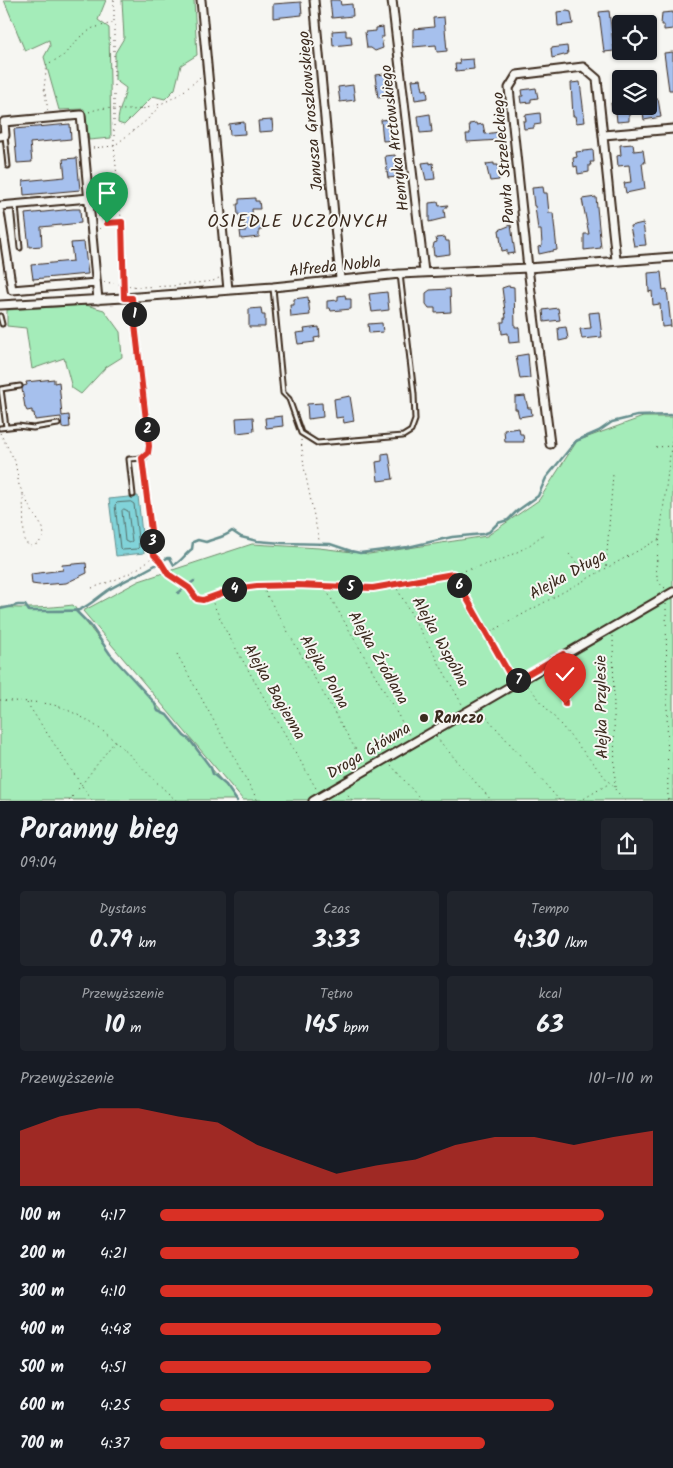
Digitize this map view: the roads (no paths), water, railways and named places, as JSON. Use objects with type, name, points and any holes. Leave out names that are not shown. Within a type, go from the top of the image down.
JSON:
[{"type":"street","points":[[201,0],[228,290]]},
{"type":"street","name":"Janusza Groszkowskiego","points":[[314,0],[340,279]]},
{"type":"street","name":"Henryka Arctowskiego","points":[[392,0],[424,272]]},
{"type":"street","name":"Pawła Strzeleckiego","points":[[528,268],[509,88],[517,75],[583,67],[597,79],[616,260]]},
{"type":"street","points":[[3,136],[4,122],[81,115],[98,300]]},
{"type":"street","points":[[604,136],[673,129]]},
{"type":"street","points":[[0,206],[88,198]]},
{"type":"street","points":[[0,212],[12,290],[96,283]]},
{"type":"street","name":"Alfreda Nobla","points":[[0,305],[132,298],[273,287],[424,272],[528,268],[673,256]]},
{"type":"street","points":[[528,268],[550,444]]},
{"type":"street","name":"Droga Główna","points":[[313,800],[669,592]]},
{"type":"lane","points":[[3,136],[8,166]]},
{"type":"lane","points":[[16,205],[20,248]]},
{"type":"lane","points":[[273,287],[284,393],[289,399],[301,433],[317,443],[403,436],[411,431],[415,420],[414,394],[400,274]]},
{"type":"lane","points":[[132,298],[149,446],[148,453],[142,458],[129,460],[133,496]]},
{"type":"lane","points":[[0,316],[2,324]]},
{"type":"lane","points":[[6,427],[0,389],[20,386]]},
{"type":"lane","points":[[0,428],[33,428],[58,424]]},
{"type":"water","points":[[138,496],[144,553],[116,556],[109,499]]},
{"type":"waterway","points":[[0,609],[25,605],[29,611],[79,610],[110,589],[167,558],[170,558],[174,565],[177,564],[192,549],[193,542],[198,540],[206,542],[223,537],[232,531],[241,537],[257,541],[330,544],[360,553],[408,547],[452,537],[483,534],[489,532],[498,523],[508,520],[538,496],[546,478],[576,441],[599,431],[612,422],[637,416],[673,415]]},
{"type":"waterway","points":[[178,593],[194,581]]},
{"type":"waterway","points":[[76,611],[91,626],[110,654],[154,702],[158,711],[167,715],[184,736],[190,740],[211,768],[213,774],[226,785],[237,801]]},
{"type":"place","name":"Ranczo","points":[[424,718]]},
{"type":"district","name":"OSIEDLE UCZONYCH","points":[[298,222]]}]
